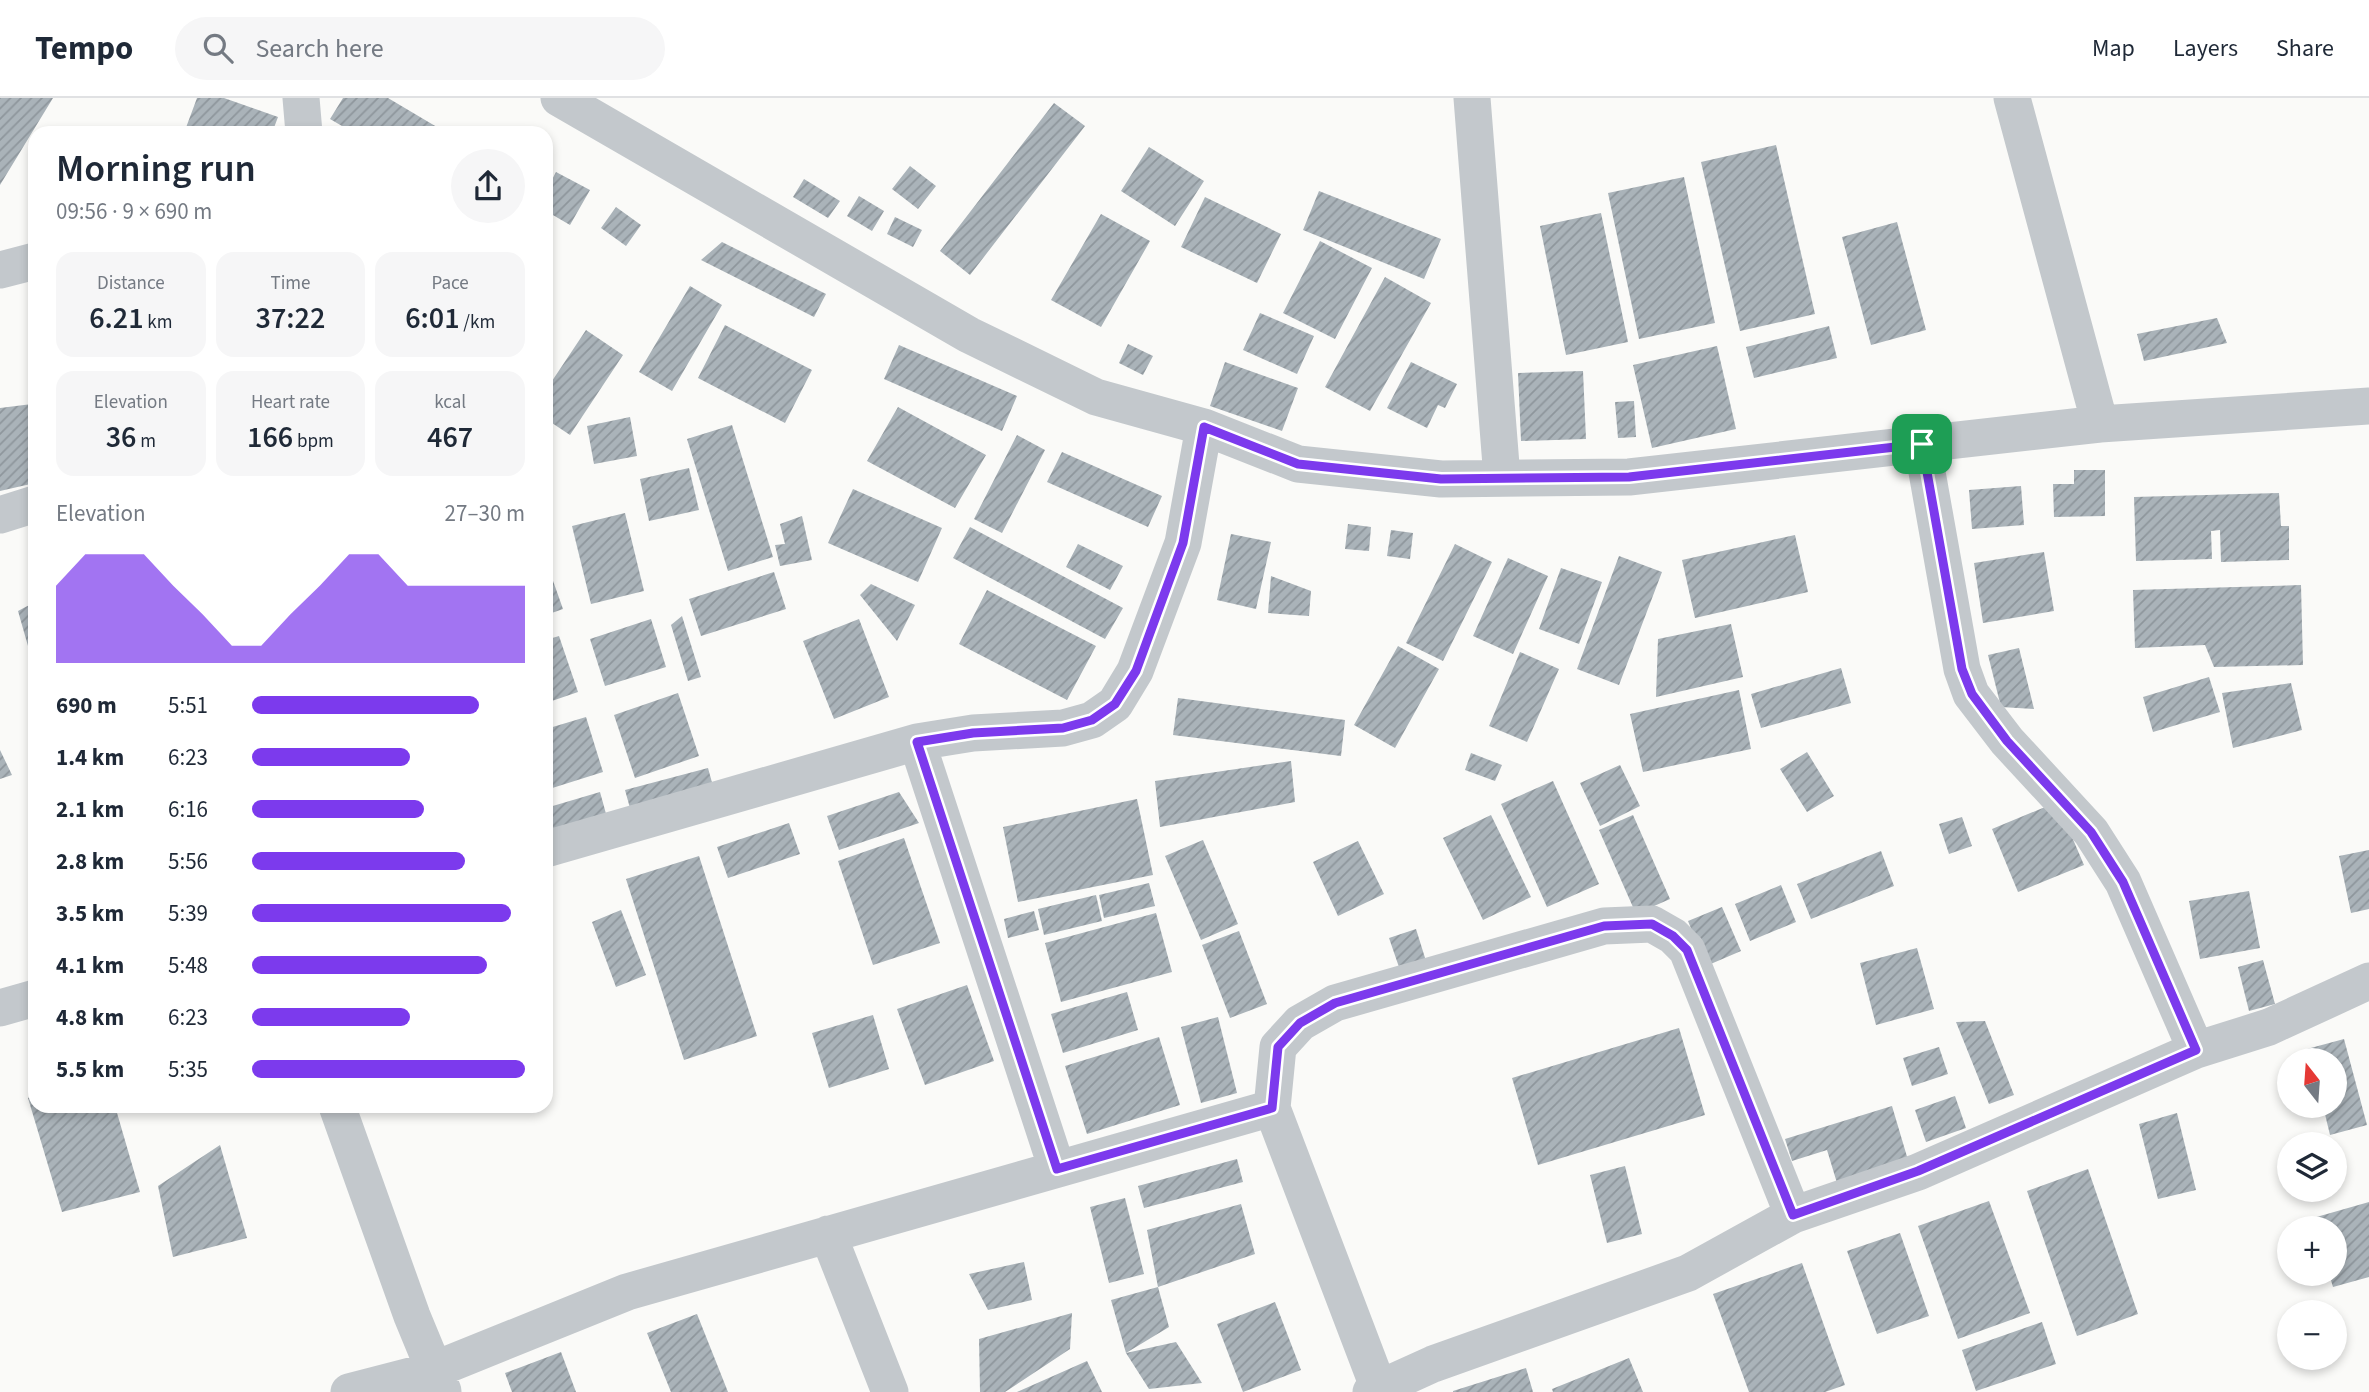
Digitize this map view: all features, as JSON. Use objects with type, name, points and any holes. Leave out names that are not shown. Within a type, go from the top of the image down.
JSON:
[{"type":"street","points":[[301,98],[303,126]]},
{"type":"street","points":[[559,98],[969,335],[1096,397],[1204,427],[1298,464],[1441,479],[1629,477],[2100,424],[2369,405]]},
{"type":"street","points":[[1472,98],[1502,478]]},
{"type":"street","points":[[2012,98],[2100,424]]},
{"type":"street","points":[[0,270],[28,263]]},
{"type":"street","points":[[553,847],[917,742],[973,733],[1063,728],[1092,720],[1115,704],[1136,671],[1183,543],[1204,427]]},
{"type":"street","points":[[1922,444],[1962,669],[1972,694],[2007,741],[2098,842],[2123,882],[2196,1050]]},
{"type":"street","points":[[0,515],[28,506]]},
{"type":"street","points":[[917,742],[1057,1169]]},
{"type":"street","points":[[1793,1215],[1687,950],[1673,936],[1652,924],[1604,926],[1335,1003],[1300,1023],[1278,1047],[1272,1108],[1375,1390],[1433,1364],[1688,1273],[1793,1215],[1918,1171],[2196,1050],[2269,1027],[2369,981]]},
{"type":"street","points":[[0,1008],[28,1000]]},
{"type":"street","points":[[349,1392],[439,1381],[627,1292],[1272,1108]]},
{"type":"street","points":[[340,1113],[412,1316],[439,1381]]},
{"type":"street","points":[[828,1234],[890,1392]]},
{"type":"building","points":[[0,98],[53,98],[36,126],[28,126],[28,139],[0,185]]},
{"type":"building","points":[[197,98],[224,98],[278,117],[275,126],[187,126]]},
{"type":"building","points":[[343,98],[388,98],[435,126],[342,126],[330,119]]},
{"type":"building","points":[[1054,103],[1085,126],[970,275],[940,251]]},
{"type":"building","points":[[1776,145],[1815,314],[1740,331],[1701,162]]},
{"type":"building","points":[[1149,147],[1204,181],[1175,226],[1121,191]]},
{"type":"building","points":[[910,166],[936,186],[918,209],[892,189]]},
{"type":"building","points":[[556,172],[590,190],[570,225],[553,215],[553,178]]},
{"type":"building","points":[[1684,177],[1715,323],[1639,339],[1608,193]]},
{"type":"building","points":[[804,179],[840,201],[828,218],[793,197]]},
{"type":"building","points":[[1319,191],[1441,239],[1424,279],[1303,230]]},
{"type":"building","points":[[859,196],[884,211],[872,231],[847,216]]},
{"type":"building","points":[[1205,197],[1281,234],[1257,283],[1181,247]]},
{"type":"building","points":[[616,207],[641,225],[626,246],[601,228]]},
{"type":"building","points":[[1601,213],[1628,342],[1566,355],[1540,226]]},
{"type":"building","points":[[1101,214],[1150,241],[1101,327],[1051,300]]},
{"type":"building","points":[[895,217],[922,230],[913,247],[887,234]]},
{"type":"building","points":[[1897,222],[1926,330],[1871,345],[1842,237]]},
{"type":"building","points":[[1320,241],[1372,268],[1335,339],[1283,313]]},
{"type":"building","points":[[722,242],[826,294],[814,317],[701,260]]},
{"type":"building","points":[[1385,277],[1431,303],[1370,411],[1325,387]]},
{"type":"building","points":[[690,286],[722,305],[672,391],[639,372]]},
{"type":"building","points":[[1260,313],[1314,336],[1297,374],[1243,350]]},
{"type":"building","points":[[2217,318],[2227,343],[2144,361],[2137,334]]},
{"type":"building","points":[[725,325],[812,370],[785,423],[698,378]]},
{"type":"building","points":[[1829,326],[1837,358],[1754,378],[1746,347]]},
{"type":"building","points":[[586,330],[623,355],[570,435],[553,424],[553,380]]},
{"type":"building","points":[[1128,344],[1153,356],[1143,375],[1119,363]]},
{"type":"building","points":[[899,345],[1017,396],[1002,431],[884,379]]},
{"type":"building","points":[[1717,346],[1736,429],[1652,448],[1633,365]]},
{"type":"building","points":[[1225,362],[1298,388],[1282,431],[1210,406]]},
{"type":"building","points":[[1411,362],[1457,384],[1445,408],[1438,405],[1427,428],[1387,408]]},
{"type":"building","points":[[1583,371],[1586,439],[1521,441],[1518,373]]},
{"type":"building","points":[[1634,401],[1636,437],[1618,438],[1615,402]]},
{"type":"building","points":[[28,404],[28,485],[0,491],[0,408]]},
{"type":"building","points":[[898,407],[986,455],[955,508],[867,461]]},
{"type":"building","points":[[630,417],[637,456],[594,464],[587,426]]},
{"type":"building","points":[[732,425],[773,557],[728,571],[687,439]]},
{"type":"building","points":[[1017,435],[1045,450],[1002,533],[974,519]]},
{"type":"building","points":[[1062,452],[1162,496],[1148,527],[1047,482]]},
{"type":"building","points":[[689,468],[699,510],[649,521],[640,479]]},
{"type":"building","points":[[2074,470],[2105,470],[2105,516],[2054,517],[2053,484],[2074,484]]},
{"type":"building","points":[[2021,486],[2024,525],[1972,529],[1969,490]]},
{"type":"building","points":[[853,489],[942,528],[918,582],[828,543]]},
{"type":"building","points":[[2279,493],[2281,526],[2289,526],[2289,560],[2221,562],[2220,530],[2211,531],[2212,559],[2136,561],[2134,497]]},
{"type":"building","points":[[625,513],[644,591],[591,604],[572,526]]},
{"type":"building","points":[[802,516],[812,560],[780,566],[775,545],[785,544],[780,524]]},
{"type":"building","points":[[1348,524],[1371,527],[1369,551],[1345,549]]},
{"type":"building","points":[[970,527],[1123,608],[1105,639],[953,558]]},
{"type":"building","points":[[1391,530],[1413,533],[1410,559],[1387,556]]},
{"type":"building","points":[[1231,534],[1271,542],[1256,609],[1217,600]]},
{"type":"building","points":[[1795,535],[1808,592],[1695,618],[1682,560]]},
{"type":"building","points":[[1078,544],[1123,566],[1110,590],[1066,567]]},
{"type":"building","points":[[1455,544],[1492,562],[1443,661],[1406,643]]},
{"type":"building","points":[[2044,552],[2054,611],[1983,623],[1974,563]]},
{"type":"building","points":[[1619,556],[1662,572],[1619,685],[1577,669]]},
{"type":"building","points":[[1508,558],[1548,576],[1513,654],[1473,636]]},
{"type":"building","points":[[1561,568],[1602,582],[1579,644],[1539,629]]},
{"type":"building","points":[[774,572],[786,609],[701,636],[689,599]]},
{"type":"building","points":[[1271,576],[1311,591],[1309,616],[1268,613]]},
{"type":"building","points":[[553,581],[563,609],[553,613]]},
{"type":"building","points":[[871,584],[915,605],[897,641],[860,595]]},
{"type":"building","points":[[2301,585],[2303,665],[2214,667],[2205,645],[2135,648],[2133,590]]},
{"type":"building","points":[[987,590],[1096,646],[1067,700],[959,644]]},
{"type":"building","points":[[28,606],[28,646],[18,611]]},
{"type":"building","points":[[682,616],[701,677],[688,681],[671,625]]},
{"type":"building","points":[[651,619],[666,667],[605,686],[590,639]]},
{"type":"building","points":[[859,619],[889,697],[834,719],[803,641]]},
{"type":"building","points":[[1731,624],[1743,677],[1656,697],[1658,639]]},
{"type":"building","points":[[559,636],[578,692],[553,701],[553,638]]},
{"type":"building","points":[[1398,646],[1439,669],[1395,748],[1354,725]]},
{"type":"building","points":[[2019,648],[2034,709],[2001,707],[1988,655]]},
{"type":"building","points":[[1520,652],[1559,669],[1527,742],[1489,726]]},
{"type":"building","points":[[1841,668],[1851,703],[1761,728],[1751,694]]},
{"type":"building","points":[[2209,677],[2220,712],[2153,732],[2143,697]]},
{"type":"building","points":[[2291,683],[2302,730],[2233,748],[2222,693]]},
{"type":"building","points":[[1739,690],[1751,749],[1643,772],[1630,714]]},
{"type":"building","points":[[678,693],[699,756],[635,778],[614,715]]},
{"type":"building","points":[[1178,698],[1345,720],[1341,756],[1173,735]]},
{"type":"building","points":[[586,717],[603,772],[553,788],[553,727]]},
{"type":"building","points":[[0,750],[12,775],[0,779]]},
{"type":"building","points":[[1807,752],[1834,796],[1807,812],[1780,769]]},
{"type":"building","points":[[1471,753],[1502,765],[1495,781],[1465,770]]},
{"type":"building","points":[[1291,761],[1295,802],[1160,827],[1155,781]]},
{"type":"building","points":[[1620,765],[1640,806],[1600,826],[1580,783]]},
{"type":"building","points":[[708,768],[716,797],[633,819],[625,790]]},
{"type":"building","points":[[1553,781],[1599,884],[1547,907],[1501,804]]},
{"type":"building","points":[[600,792],[608,821],[553,837],[553,806]]},
{"type":"building","points":[[899,792],[919,823],[839,850],[827,816]]},
{"type":"building","points":[[1137,799],[1153,875],[1018,902],[1003,827]]},
{"type":"building","points":[[2057,802],[2084,865],[2018,892],[1992,829]]},
{"type":"building","points":[[1491,815],[1531,897],[1483,920],[1443,838]]},
{"type":"building","points":[[1633,815],[1670,899],[1636,914],[1599,830]]},
{"type":"building","points":[[1962,817],[1972,846],[1949,854],[1939,824]]},
{"type":"building","points":[[789,823],[800,854],[728,878],[717,847]]},
{"type":"building","points":[[904,838],[940,943],[873,965],[838,861]]},
{"type":"building","points":[[1203,840],[1238,924],[1201,940],[1165,856]]},
{"type":"building","points":[[1358,841],[1384,894],[1338,916],[1313,862]]},
{"type":"building","points":[[2369,850],[2369,909],[2351,913],[2339,856]]},
{"type":"building","points":[[1881,851],[1894,886],[1811,919],[1797,884]]},
{"type":"building","points":[[699,856],[757,1036],[684,1060],[626,879]]},
{"type":"building","points":[[1149,883],[1155,906],[1104,918],[1099,895]]},
{"type":"building","points":[[1781,885],[1796,922],[1750,941],[1735,904]]},
{"type":"building","points":[[2249,891],[2260,948],[2200,959],[2189,901]]},
{"type":"building","points":[[1096,895],[1102,921],[1044,935],[1038,909]]},
{"type":"building","points":[[1722,907],[1741,951],[1706,966],[1688,921]]},
{"type":"building","points":[[621,910],[646,975],[616,987],[592,922]]},
{"type":"building","points":[[1034,911],[1039,930],[1008,938],[1004,919]]},
{"type":"building","points":[[1156,913],[1172,972],[1061,1002],[1045,943]]},
{"type":"building","points":[[1416,929],[1426,961],[1400,970],[1389,938]]},
{"type":"building","points":[[1239,931],[1267,1004],[1230,1018],[1202,945]]},
{"type":"building","points":[[1917,948],[1934,1009],[1876,1025],[1860,963]]},
{"type":"building","points":[[2263,960],[2275,1004],[2249,1011],[2238,967]]},
{"type":"building","points":[[967,985],[994,1061],[925,1085],[897,1009]]},
{"type":"building","points":[[1127,992],[1138,1030],[1063,1053],[1051,1014]]},
{"type":"building","points":[[873,1015],[889,1069],[829,1088],[812,1033]]},
{"type":"building","points":[[1218,1017],[1237,1093],[1201,1103],[1181,1027]]},
{"type":"building","points":[[1985,1021],[2014,1095],[1989,1104],[1956,1022]]},
{"type":"building","points":[[1679,1028],[1705,1115],[1538,1165],[1512,1078]]},
{"type":"building","points":[[1159,1037],[1180,1105],[1087,1134],[1065,1066]]},
{"type":"building","points":[[2344,1039],[2346,1048],[2311,1048]]},
{"type":"building","points":[[1939,1047],[1948,1074],[1912,1086],[1903,1058]]},
{"type":"building","points":[[2347,1050],[2367,1125],[2341,1132],[2329,1132],[2326,1118],[2347,1118]]},
{"type":"building","points":[[1955,1096],[1966,1128],[1926,1142],[1915,1110]]},
{"type":"building","points":[[1892,1106],[1908,1160],[1837,1183],[1827,1150],[1792,1161],[1785,1139]]},
{"type":"building","points":[[32,1113],[117,1113],[140,1192],[62,1212]]},
{"type":"building","points":[[2177,1113],[2196,1190],[2158,1199],[2139,1124]]},
{"type":"building","points":[[220,1145],[247,1238],[173,1257],[158,1186]]},
{"type":"building","points":[[1237,1159],[1243,1182],[1144,1208],[1138,1186]]},
{"type":"building","points":[[1625,1166],[1642,1234],[1607,1243],[1590,1175]]},
{"type":"building","points":[[2088,1169],[2138,1314],[2077,1336],[2027,1191]]},
{"type":"building","points":[[1125,1198],[1144,1274],[1109,1283],[1090,1207]]},
{"type":"building","points":[[1989,1201],[2030,1313],[1958,1339],[1918,1226]]},
{"type":"building","points":[[2369,1202],[2369,1277],[2347,1283],[2347,1216],[2320,1216]]},
{"type":"building","points":[[1241,1204],[1255,1254],[1158,1287],[1147,1230]]},
{"type":"building","points":[[1900,1233],[1929,1316],[1877,1334],[1847,1251]]},
{"type":"building","points":[[1024,1262],[1032,1300],[988,1310],[969,1274]]},
{"type":"building","points":[[1802,1263],[1845,1385],[1825,1392],[1749,1392],[1713,1294]]},
{"type":"building","points":[[1158,1287],[1169,1327],[1126,1353],[1111,1300]]},
{"type":"building","points":[[1275,1302],[1301,1370],[1243,1392],[1217,1324]]},
{"type":"building","points":[[1072,1313],[1070,1349],[1005,1392],[980,1392],[979,1339]]},
{"type":"building","points":[[697,1314],[728,1392],[671,1392],[647,1333]]},
{"type":"building","points":[[2042,1322],[2056,1364],[1976,1391],[1962,1350]]},
{"type":"building","points":[[1176,1342],[1202,1383],[1149,1389],[1126,1353]]},
{"type":"building","points":[[561,1352],[576,1392],[512,1392],[505,1373]]},
{"type":"building","points":[[1629,1358],[1643,1392],[1553,1392],[1552,1389]]},
{"type":"building","points":[[1087,1361],[1102,1392],[1017,1392]]},
{"type":"building","points":[[1526,1368],[1533,1392],[1453,1392],[1453,1391]]},
{"type":"route","points":[[1204,427],[1298,464],[1441,479],[1629,477],[1922,444],[1962,669],[1972,694],[2007,741],[2091,832],[2123,882],[2196,1050],[1918,1171],[1793,1215],[1687,950],[1673,936],[1652,924],[1604,926],[1335,1003],[1300,1023],[1278,1047],[1272,1108],[1057,1169],[917,742],[973,733],[1063,728],[1092,720],[1115,704],[1136,671],[1183,543],[1204,427]]}]
